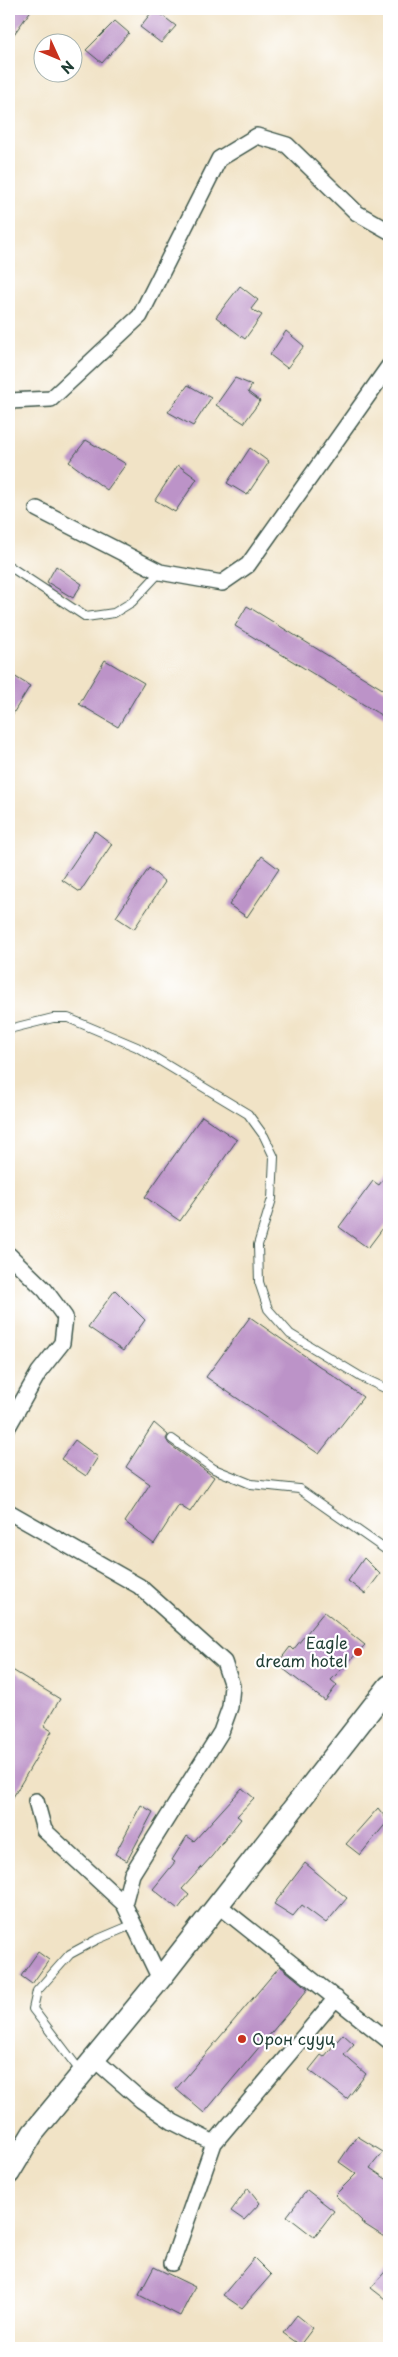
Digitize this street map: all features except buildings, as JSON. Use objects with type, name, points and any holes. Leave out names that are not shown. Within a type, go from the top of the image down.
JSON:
[{"type":"main road","points":[[9,2173],[33,2133],[160,1979],[389,1686]]},
{"type":"street","points":[[9,401],[51,399],[140,316],[219,159],[257,136],[287,145],[357,213],[389,231]]},
{"type":"street","points":[[36,509],[160,572],[222,583],[248,565],[389,366]]},
{"type":"street","points":[[9,1254],[45,1290],[66,1317],[62,1343],[39,1372],[9,1425]]},
{"type":"street","points":[[9,1512],[139,1586],[224,1662],[232,1686],[230,1707],[221,1732],[132,1874],[124,1904]]},
{"type":"street","points":[[36,1801],[44,1830],[124,1904],[160,1979]]},
{"type":"street","points":[[217,1904],[389,2041]]},
{"type":"street","points":[[172,2263],[214,2143],[336,1998]]},
{"type":"street","points":[[88,2066],[173,2122],[214,2143]]},
{"type":"lane","points":[[9,566],[86,617],[114,613],[132,602],[160,572]]},
{"type":"lane","points":[[9,1030],[53,1018],[68,1018],[137,1047],[248,1114],[264,1136],[274,1157],[272,1199],[258,1245],[259,1282],[268,1309],[290,1334],[361,1377],[389,1390]]},
{"type":"lane","points":[[172,1439],[214,1469],[251,1484],[299,1488],[389,1552]]},
{"type":"lane","points":[[88,2066],[45,2028],[33,2009],[37,1991],[70,1954],[96,1940],[134,1924]]},
{"type":"place","name":"Eagle dream hotel","points":[[358,1652]]},
{"type":"place","name":"Орон сууц","points":[[242,2039]]}]
